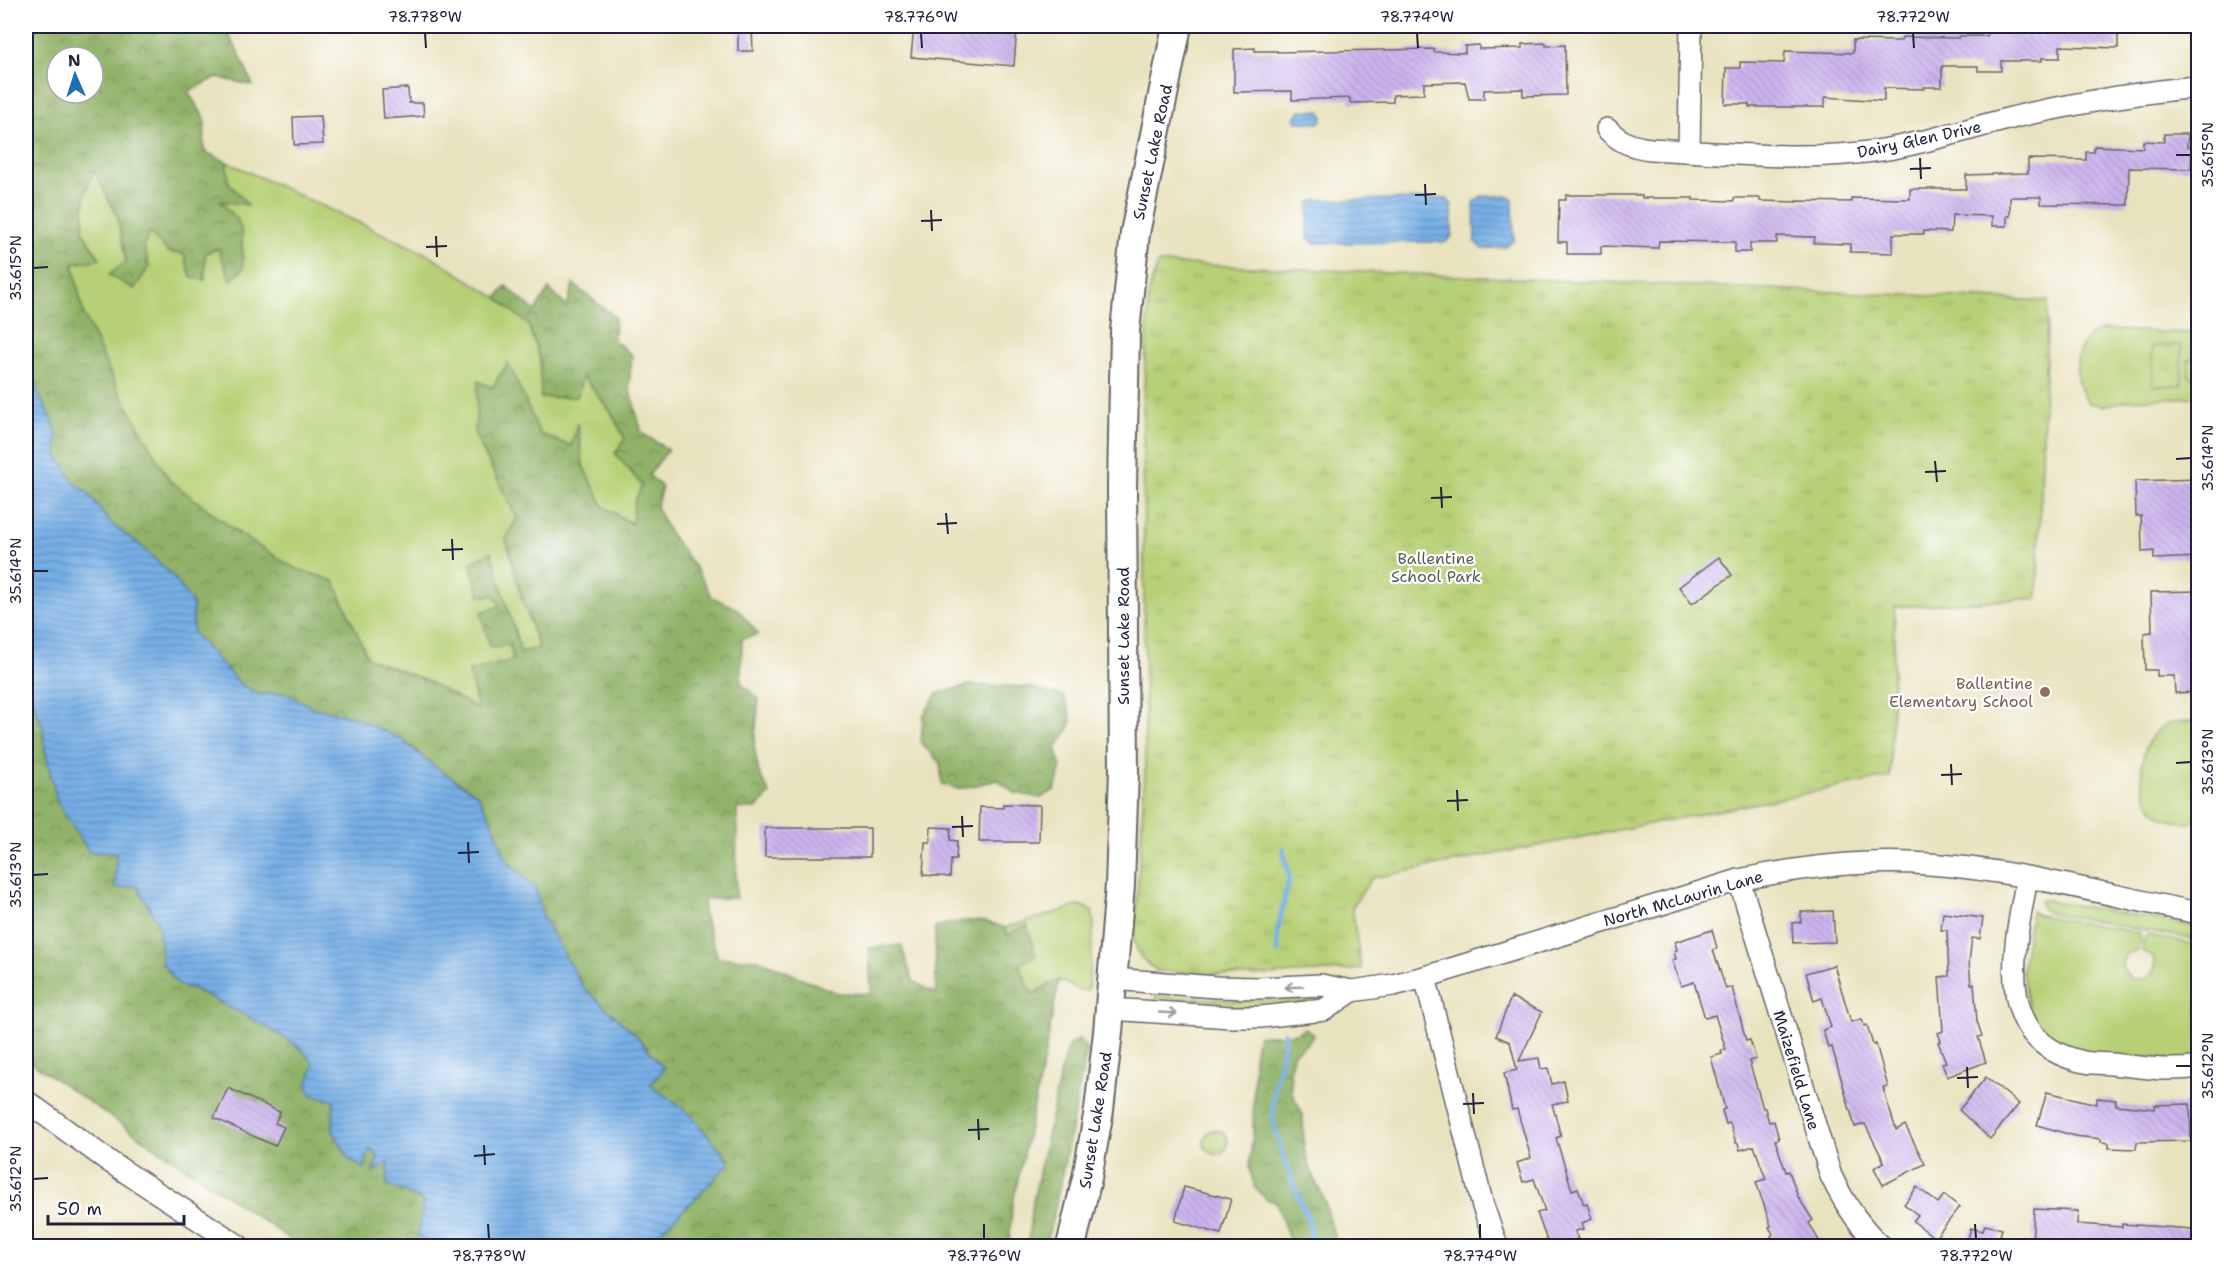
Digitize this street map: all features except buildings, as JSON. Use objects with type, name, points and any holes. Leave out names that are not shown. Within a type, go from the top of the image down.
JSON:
[{"type":"main road","name":"Sunset Lake Road","points":[[1071,1246],[1087,1178],[1099,1110],[1110,1009],[1123,825],[1122,487],[1125,331],[1135,232],[1177,26]]},
{"type":"street","points":[[1689,151],[1691,26]]},
{"type":"street","name":"Dairy Glen Drive","points":[[1607,129],[1619,140],[1635,147],[1822,155],[1879,150],[2097,100],[2199,87]]},
{"type":"street","name":"North McLaurin Lane","points":[[1112,979],[1216,987],[1322,985],[1352,991],[1393,985],[1739,880],[1799,869],[1877,863],[1930,864],[2027,878],[2199,912]]},
{"type":"street","points":[[2027,878],[2014,969],[2017,1005],[2026,1026],[2057,1053],[2081,1061],[2171,1070],[2199,1067]]},
{"type":"street","name":"Maizefield Lane","points":[[1739,880],[1831,1176],[1846,1206],[1868,1235],[1881,1246]]},
{"type":"street","points":[[1425,977],[1483,1206],[1497,1246]]},
{"type":"street","name":"North McLaurin Lane","points":[[1110,1009],[1261,1017],[1324,1010],[1352,991]]},
{"type":"street","points":[[26,1101],[110,1162],[239,1246]]},
{"type":"green space","points":[[26,26],[246,26],[227,33],[239,53],[253,86],[217,77],[188,92],[205,119],[204,151],[227,162],[228,182],[248,205],[220,201],[237,219],[242,233],[243,269],[231,281],[218,249],[205,253],[205,280],[191,277],[184,254],[168,252],[149,232],[144,246],[149,267],[134,289],[109,275],[126,262],[118,218],[94,171],[85,194],[83,232],[100,259],[73,264],[83,312],[117,388],[169,480],[244,537],[292,567],[334,581],[368,658],[429,682],[478,709],[469,671],[513,660],[510,645],[490,647],[481,612],[500,606],[494,595],[480,596],[470,563],[491,552],[521,652],[539,648],[521,595],[506,538],[517,518],[475,435],[478,381],[492,388],[508,362],[540,434],[571,446],[577,423],[583,466],[604,507],[632,524],[634,503],[642,485],[615,453],[625,439],[611,412],[583,376],[577,397],[541,398],[540,359],[528,324],[497,298],[506,286],[535,311],[549,289],[567,307],[573,284],[615,317],[614,340],[632,355],[629,387],[642,433],[668,450],[649,475],[662,487],[656,507],[670,534],[697,570],[712,597],[738,609],[758,634],[742,639],[741,683],[759,699],[754,746],[759,773],[770,794],[756,809],[737,808],[736,898],[704,899],[703,912],[718,958],[757,959],[837,993],[871,994],[869,948],[901,945],[913,981],[936,994],[935,927],[962,921],[987,922],[1005,928],[1007,935],[1027,925],[1036,956],[1019,964],[1032,994],[1059,980],[1012,1207],[1009,1246],[645,1246],[701,1193],[730,1161],[690,1114],[650,1085],[663,1069],[638,1037],[583,987],[544,920],[536,890],[507,861],[491,820],[435,767],[401,739],[351,716],[314,708],[284,693],[261,695],[241,685],[193,633],[193,604],[140,545],[110,523],[88,493],[76,484],[57,456],[57,434],[39,395],[26,356]]},
{"type":"green space","points":[[227,162],[431,256],[497,298],[528,324],[540,359],[541,398],[582,375],[611,412],[625,439],[615,453],[642,485],[634,503],[633,524],[604,507],[583,466],[578,425],[571,446],[540,434],[508,363],[492,388],[479,382],[475,435],[517,518],[506,538],[521,595],[539,649],[521,652],[491,553],[494,595],[501,606],[513,660],[478,710],[429,682],[368,658],[334,581],[292,567],[244,537],[169,480],[117,388],[83,312],[73,264],[100,259],[83,232],[85,194],[94,170],[118,218],[127,262],[110,274],[149,267],[144,246],[149,232],[168,252],[184,254],[191,276],[205,280],[205,253],[219,249],[231,280],[237,219],[219,200],[247,205],[228,182]]},
{"type":"green space","name":"Ballentine School Park","points":[[1158,263],[2048,301],[2037,598],[1895,607],[1890,777],[1372,878],[1352,907],[1361,969],[1249,976],[1157,971],[1140,957],[1134,941],[1145,776],[1143,404],[1149,291]]},
{"type":"green space","points":[[2101,330],[2198,333],[2198,397],[2129,400],[2103,406],[2089,403],[2079,385],[2077,363],[2084,342]]},
{"type":"green space","points":[[2181,345],[2182,385],[2153,386],[2152,346]]},
{"type":"green space","points":[[2198,355],[2198,379],[2191,378],[2188,361]]},
{"type":"green space","points":[[26,684],[43,727],[45,750],[57,801],[116,853],[115,888],[137,886],[158,923],[162,963],[178,985],[209,996],[251,1017],[291,1042],[305,1054],[314,1064],[312,1095],[334,1100],[333,1130],[349,1159],[364,1168],[370,1149],[378,1156],[373,1172],[389,1161],[387,1184],[423,1201],[418,1235],[431,1246],[300,1246],[26,1059]]},
{"type":"green space","points":[[969,685],[1028,687],[1063,696],[1070,712],[1071,723],[1056,747],[1061,767],[1055,790],[1041,798],[1015,793],[998,780],[958,789],[942,784],[940,763],[921,743],[923,716],[937,694]]},
{"type":"green space","points":[[2193,721],[2198,723],[2198,821],[2175,821],[2157,812],[2149,802],[2144,790],[2142,764],[2150,739],[2158,730],[2170,723]]},
{"type":"green space","points":[[2040,901],[2198,927],[2198,940],[2047,912],[2043,910]]},
{"type":"green space","points":[[1080,905],[1092,911],[1094,924],[1088,990],[1079,990],[1059,980],[1032,994],[1019,964],[1027,925],[1007,935],[1005,928]]},
{"type":"green space","points":[[2031,911],[2038,915],[2139,933],[2141,936],[2138,950],[2126,954],[2122,965],[2126,974],[2132,979],[2145,979],[2154,969],[2153,956],[2142,951],[2145,937],[2148,935],[2198,945],[2198,1058],[2187,1061],[2082,1053],[2071,1050],[2046,1034],[2030,1012],[2022,972]]},
{"type":"green space","points":[[1155,997],[1240,1001],[1323,998],[1325,1000],[1276,1008],[1237,1008],[1155,1003]]},
{"type":"green space","points":[[1305,1028],[1314,1035],[1307,1044],[1293,1054],[1290,1071],[1292,1093],[1303,1115],[1304,1149],[1311,1172],[1324,1199],[1337,1246],[1291,1246],[1276,1201],[1267,1200],[1255,1188],[1249,1167],[1253,1133],[1254,1057],[1258,1036],[1293,1034]]},
{"type":"green space","points":[[1079,1039],[1087,1050],[1055,1209],[1045,1246],[1028,1246],[1031,1210],[1063,1062],[1069,1045]]},
{"type":"green space","points":[[1216,1130],[1221,1131],[1227,1137],[1227,1147],[1221,1153],[1216,1154],[1211,1153],[1205,1147],[1204,1142],[1205,1137],[1211,1131]]},
{"type":"water","points":[[1300,110],[1320,111],[1323,116],[1318,123],[1297,122],[1295,118]]},
{"type":"water","points":[[1481,196],[1507,196],[1513,200],[1514,240],[1505,247],[1482,249],[1475,242],[1474,203]]},
{"type":"water","points":[[1447,199],[1452,205],[1452,236],[1446,242],[1314,243],[1308,238],[1309,203],[1317,200]]},
{"type":"water","points":[[26,356],[39,395],[57,434],[57,456],[76,484],[88,493],[110,523],[140,545],[173,576],[193,604],[193,633],[241,685],[261,695],[284,693],[314,708],[351,716],[401,739],[435,767],[477,794],[491,819],[507,861],[536,890],[544,920],[583,987],[638,1037],[664,1069],[650,1085],[690,1114],[730,1162],[645,1246],[431,1246],[418,1236],[423,1201],[387,1184],[389,1162],[373,1173],[378,1156],[370,1149],[364,1168],[349,1159],[333,1130],[334,1100],[312,1095],[307,1087],[314,1064],[300,1047],[193,988],[178,985],[162,963],[158,923],[137,886],[115,888],[116,853],[89,852],[57,801],[45,750],[43,727],[26,684]]},
{"type":"waterway","points":[[26,47],[36,26]]},
{"type":"waterway","points":[[1278,952],[1277,934],[1289,878],[1283,848]]},
{"type":"waterway","points":[[1284,1032],[1284,1043],[1273,1096],[1273,1120],[1287,1168],[1309,1222],[1313,1246]]},
{"type":"place","name":"Ballentine Elementary School","points":[[2045,692]]}]
